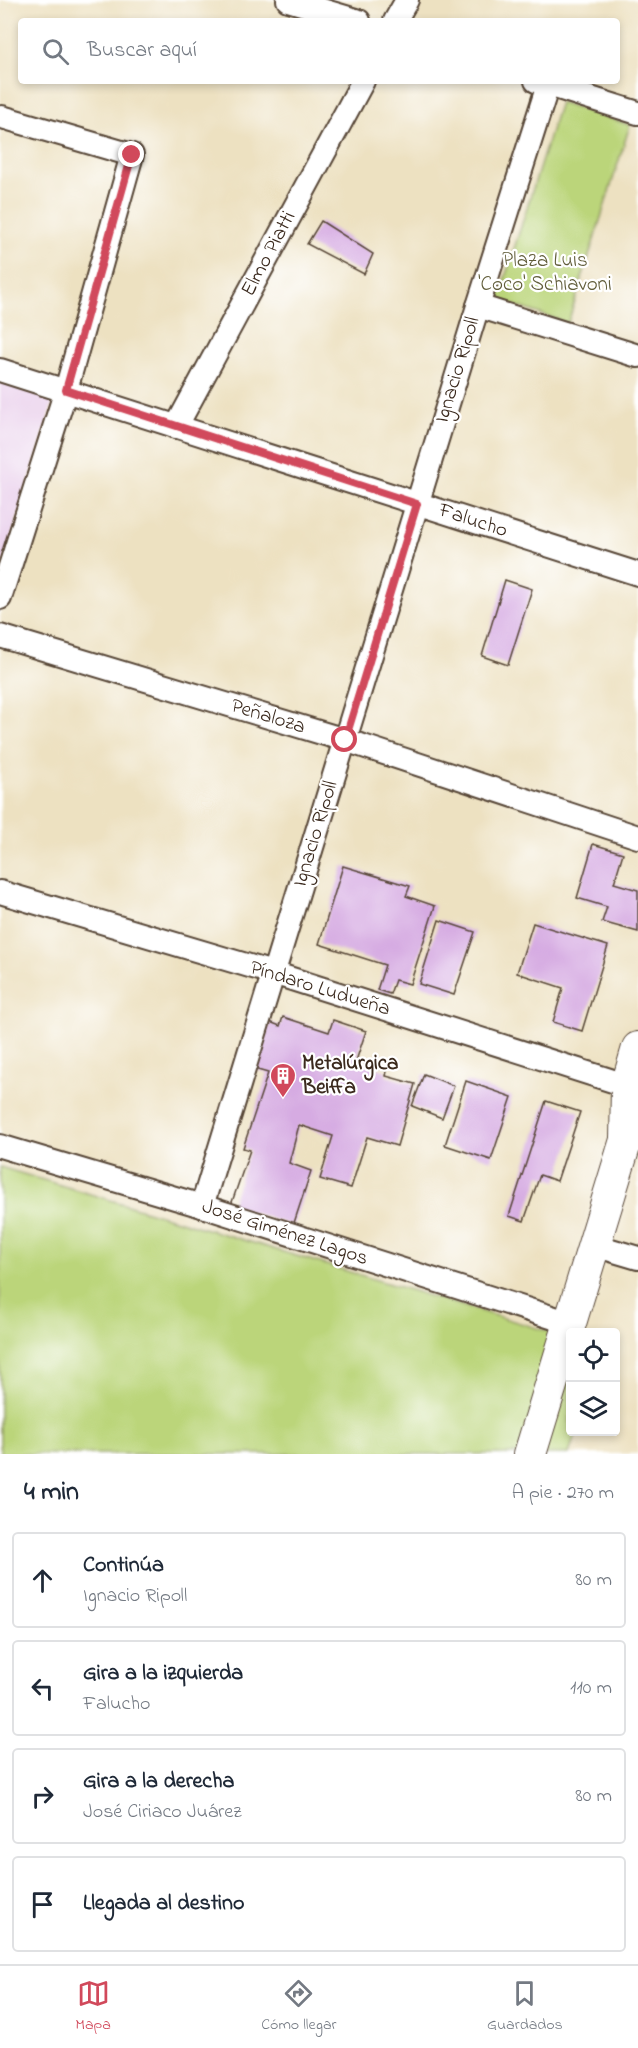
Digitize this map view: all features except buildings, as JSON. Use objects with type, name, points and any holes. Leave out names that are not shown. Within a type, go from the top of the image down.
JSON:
[{"type":"main road","points":[[530,1454],[632,1129],[632,1088],[638,1048]]},
{"type":"street","points":[[288,0],[348,18]]},
{"type":"street","points":[[397,18],[407,0]]},
{"type":"street","name":"Elmo Piatti","points":[[176,427],[361,84]]},
{"type":"street","name":"Ignacio Ripoll","points":[[202,1206],[478,306],[542,84]]},
{"type":"street","points":[[545,84],[638,113]]},
{"type":"street","points":[[0,598],[66,390],[132,155],[2,117]]},
{"type":"street","points":[[478,306],[638,356]]},
{"type":"street","name":"Falucho","points":[[0,370],[638,574]]},
{"type":"street","name":"Peñaloza","points":[[0,636],[345,740],[638,837]]},
{"type":"street","name":"Píndaro Ludueña","points":[[0,892],[273,973],[632,1088]]},
{"type":"street","name":"José Giménez Lagos","points":[[0,1146],[202,1206],[570,1323]]},
{"type":"street","points":[[594,1245],[638,1258]]},
{"type":"shaded area","points":[[0,378],[55,396],[0,575]]},
{"type":"green space","name":"Plaza Luis 'Coco' Schiavoni","points":[[560,102],[630,125],[568,323],[498,300]]},
{"type":"green space","points":[[0,1167],[566,1337],[566,1436],[575,1436],[569,1454],[0,1454]]},
{"type":"place","name":"Metalúrgica Beiffa","points":[[283,1099]]},
{"type":"route","points":[[132,155],[66,390],[417,504],[345,740]]}]
